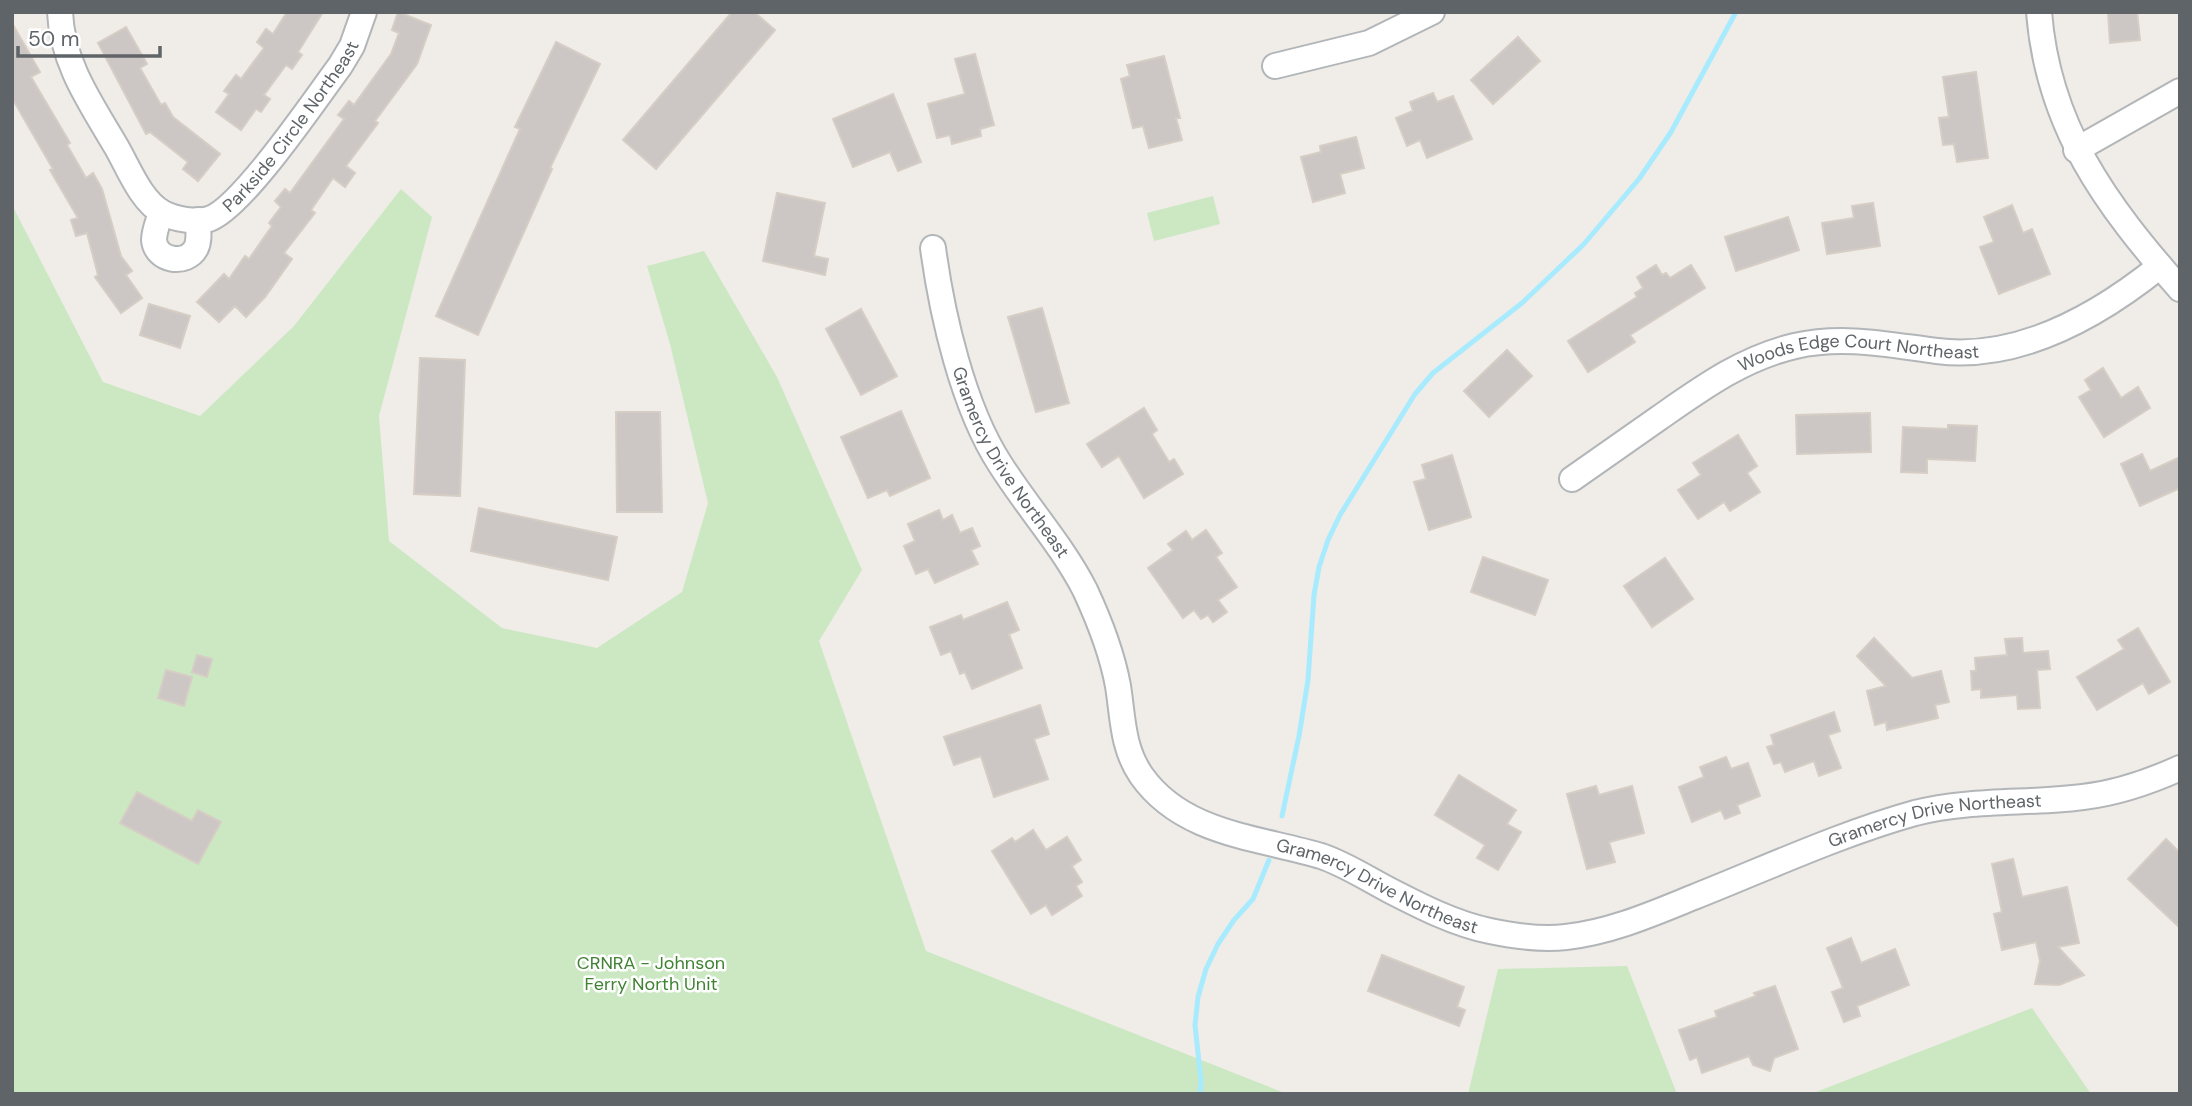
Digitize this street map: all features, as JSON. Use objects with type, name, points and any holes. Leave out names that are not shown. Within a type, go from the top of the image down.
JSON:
[{"type":"street","points":[[60,12],[63,42],[72,71],[141,191],[161,212]]},
{"type":"street","name":"Parkside Circle Northeast","points":[[198,220],[199,237],[195,249],[186,258],[167,258],[158,250],[154,240],[161,212],[179,219],[209,219],[225,211],[249,187],[340,66],[352,46],[364,12]]},
{"type":"street","points":[[1275,66],[1369,43],[1432,12]]},
{"type":"street","points":[[2039,12],[2052,88],[2076,150],[2116,211],[2180,289]]},
{"type":"street","points":[[2076,150],[2180,91]]},
{"type":"street","name":"Gramercy Drive Northeast","points":[[933,248],[950,329],[975,416],[998,461],[1078,577],[1092,605],[1118,683],[1122,730],[1129,754],[1141,776],[1163,799],[1189,818],[1214,829],[1320,856],[1344,865],[1416,904],[1464,924],[1503,933],[1562,938],[1618,927],[1852,834],[1919,812],[1988,803],[2085,797],[2141,784],[2180,768]]},
{"type":"street","name":"Woods Edge Court Northeast","points":[[1572,479],[1702,388],[1726,373],[1776,351],[1849,340],[1962,352],[1991,351],[2015,346],[2035,340],[2093,311],[2124,293],[2160,266]]},
{"type":"green space","name":"CRNRA - Johnson Ferry North Unit","points":[[401,189],[432,217],[379,416],[389,541],[502,628],[597,648],[682,592],[708,503],[670,344],[647,266],[704,251],[777,377],[862,570],[819,641],[926,951],[1287,1094],[12,1094],[12,205],[103,382],[200,416],[294,326]]},
{"type":"green space","points":[[1213,196],[1220,224],[1154,241],[1147,213]]},
{"type":"green space","points":[[1627,966],[1677,1094],[1468,1094],[1498,969]]},
{"type":"green space","points":[[2032,1008],[2091,1094],[1811,1094]]},
{"type":"building","points":[[287,12],[323,12],[298,52],[302,55],[292,69],[286,65],[264,95],[270,99],[261,112],[256,109],[241,130],[216,112],[229,94],[224,91],[236,75],[241,79],[264,48],[257,42],[266,29],[273,34]]},
{"type":"building","points":[[398,12],[431,25],[417,64],[346,166],[355,173],[345,187],[333,178],[311,210],[315,213],[284,253],[292,259],[265,297],[246,317],[235,306],[219,322],[197,302],[224,274],[229,279],[245,256],[249,259],[272,226],[269,223],[281,207],[275,201],[285,189],[290,193],[344,119],[338,115],[349,101],[354,105],[391,54],[399,33],[392,30]]},
{"type":"building","points":[[732,12],[754,12],[775,30],[656,169],[623,140]]},
{"type":"building","points":[[2108,12],[2137,12],[2140,40],[2110,43]]},
{"type":"building","points":[[12,23],[40,72],[31,77],[70,143],[67,145],[86,178],[93,173],[102,189],[121,256],[132,271],[126,275],[142,298],[121,313],[95,277],[98,275],[87,233],[76,236],[71,220],[78,218],[12,98]]},
{"type":"building","points":[[126,27],[147,64],[140,68],[161,105],[165,103],[173,117],[220,154],[198,181],[183,169],[188,162],[150,132],[146,134],[98,43]]},
{"type":"building","points":[[1518,37],[1540,61],[1493,104],[1471,80]]},
{"type":"building","points":[[556,42],[600,64],[550,168],[552,169],[478,335],[436,316],[520,129],[515,127]]},
{"type":"building","points":[[975,54],[994,125],[980,129],[981,136],[952,144],[950,135],[937,138],[928,104],[965,94],[955,59]]},
{"type":"building","points":[[1164,56],[1180,118],[1176,118],[1182,140],[1149,148],[1143,126],[1133,128],[1121,79],[1130,76],[1127,65]]},
{"type":"building","points":[[1976,72],[1988,158],[1957,162],[1954,144],[1943,145],[1939,118],[1949,117],[1943,77]]},
{"type":"building","points":[[1433,93],[1437,102],[1453,96],[1472,139],[1427,158],[1420,140],[1407,146],[1396,118],[1413,111],[1410,102]]},
{"type":"building","points":[[893,94],[921,162],[898,171],[890,152],[853,167],[833,119]]},
{"type":"building","points":[[1356,137],[1364,168],[1340,174],[1345,193],[1313,202],[1301,157],[1321,152],[1320,146]]},
{"type":"building","points":[[777,193],[825,203],[814,256],[828,259],[825,275],[763,261]]},
{"type":"building","points":[[1873,203],[1880,246],[1827,254],[1822,223],[1854,218],[1852,206]]},
{"type":"building","points":[[2012,205],[2023,233],[2032,229],[2050,274],[1999,294],[1980,247],[1994,242],[1984,217]]},
{"type":"building","points":[[1788,217],[1799,250],[1736,271],[1725,237]]},
{"type":"building","points":[[1656,265],[1662,275],[1666,273],[1670,278],[1691,265],[1705,288],[1630,335],[1635,342],[1588,372],[1568,341],[1637,297],[1635,293],[1643,288],[1637,277]]},
{"type":"building","points":[[149,304],[190,316],[180,348],[140,335]]},
{"type":"building","points":[[1042,308],[1069,403],[1036,412],[1008,317]]},
{"type":"building","points":[[861,309],[897,376],[861,395],[826,329]]},
{"type":"building","points":[[1507,350],[1532,376],[1489,417],[1464,391]]},
{"type":"building","points":[[420,358],[465,360],[460,496],[414,494]]},
{"type":"building","points":[[2103,368],[2121,398],[2138,387],[2150,408],[2104,437],[2079,397],[2091,390],[2085,380]]},
{"type":"building","points":[[1144,408],[1157,430],[1152,434],[1169,462],[1174,459],[1183,474],[1144,498],[1119,456],[1102,467],[1087,444]]},
{"type":"building","points":[[901,411],[930,478],[890,496],[887,490],[868,498],[841,437]]},
{"type":"building","points":[[616,412],[660,412],[662,512],[617,512]]},
{"type":"building","points":[[1870,413],[1871,452],[1797,454],[1796,415]]},
{"type":"building","points":[[1948,425],[1977,426],[1975,461],[1927,459],[1927,473],[1901,472],[1903,427],[1948,429]]},
{"type":"building","points":[[1738,435],[1757,466],[1747,473],[1760,492],[1730,511],[1724,502],[1698,519],[1678,490],[1701,475],[1693,463]]},
{"type":"building","points":[[2142,454],[2150,471],[2180,457],[2180,488],[2140,506],[2121,464]]},
{"type":"building","points":[[1452,455],[1471,517],[1429,530],[1414,482],[1426,479],[1422,465]]},
{"type":"building","points":[[479,508],[617,537],[608,580],[471,551]]},
{"type":"building","points":[[939,510],[943,520],[952,515],[960,533],[972,528],[980,546],[971,550],[978,564],[935,583],[928,569],[916,574],[904,546],[915,541],[908,524]]},
{"type":"building","points":[[1206,530],[1222,553],[1216,557],[1237,587],[1218,600],[1227,612],[1213,622],[1208,615],[1201,619],[1194,610],[1183,618],[1148,568],[1173,550],[1168,544],[1186,531],[1192,540]]},
{"type":"building","points":[[1483,557],[1548,580],[1535,615],[1471,592]]},
{"type":"building","points":[[1665,558],[1693,599],[1652,627],[1624,586]]},
{"type":"building","points":[[1007,602],[1019,630],[1009,634],[1022,668],[972,689],[965,672],[960,674],[951,651],[941,655],[930,627],[961,615],[963,620]]},
{"type":"building","points":[[2138,628],[2170,682],[2149,694],[2143,683],[2097,710],[2077,677],[2124,649],[2118,640]]},
{"type":"building","points":[[1874,638],[1912,678],[1941,671],[1949,702],[1935,705],[1938,718],[1887,730],[1886,722],[1875,725],[1867,691],[1886,686],[1857,656]]},
{"type":"building","points":[[2022,638],[2023,653],[2048,651],[2050,669],[2037,670],[2040,708],[2018,709],[2017,695],[1981,698],[1981,689],[1972,690],[1971,671],[1976,671],[1975,658],[2007,655],[2005,639]]},
{"type":"building","points":[[197,655],[212,659],[207,677],[192,672]]},
{"type":"building","points":[[166,670],[192,677],[184,706],[158,698]]},
{"type":"building","points":[[1040,705],[1049,734],[1034,739],[1048,779],[994,797],[981,756],[954,765],[944,737]]},
{"type":"building","points":[[1834,712],[1840,731],[1828,735],[1841,768],[1819,776],[1814,761],[1785,772],[1781,762],[1774,764],[1767,747],[1774,745],[1771,735]]},
{"type":"building","points":[[1726,757],[1731,769],[1748,763],[1760,796],[1737,805],[1740,813],[1725,819],[1721,810],[1692,822],[1679,787],[1704,777],[1700,767]]},
{"type":"building","points":[[1459,775],[1516,810],[1507,824],[1521,832],[1498,870],[1477,858],[1485,845],[1435,815]]},
{"type":"building","points":[[1596,786],[1599,795],[1632,786],[1644,833],[1609,842],[1615,862],[1587,869],[1567,794]]},
{"type":"building","points":[[137,792],[192,821],[198,810],[221,822],[198,864],[120,823]]},
{"type":"building","points":[[1033,830],[1046,850],[1067,837],[1081,860],[1072,866],[1082,882],[1076,886],[1082,896],[1052,915],[1046,905],[1031,914],[992,851],[1012,838],[1015,842]]},
{"type":"building","points":[[2166,839],[2180,853],[2180,928],[2128,879]]},
{"type":"building","points":[[2013,859],[2022,897],[2067,887],[2079,943],[2058,947],[2084,975],[2059,985],[2035,984],[2040,961],[2036,942],[2002,950],[1994,914],[2002,912],[1992,864]]},
{"type":"building","points":[[1851,938],[1861,963],[1895,949],[1909,985],[1857,1006],[1860,1016],[1844,1022],[1832,992],[1843,988],[1827,948]]},
{"type":"building","points":[[1382,955],[1464,987],[1457,1007],[1465,1010],[1459,1026],[1368,991]]},
{"type":"building","points":[[1775,986],[1798,1049],[1774,1058],[1770,1071],[1753,1065],[1749,1056],[1702,1073],[1697,1057],[1690,1060],[1679,1030],[1717,1017],[1715,1011]]},
{"type":"waterway","points":[[1282,816],[1308,680],[1314,595],[1319,567],[1340,515],[1415,394],[1433,373],[1522,303],[1584,244],[1639,179],[1671,132],[1736,12]]},
{"type":"waterway","points":[[1200,1094],[1195,1025],[1198,997],[1206,969],[1234,920],[1253,899],[1269,860]]}]
